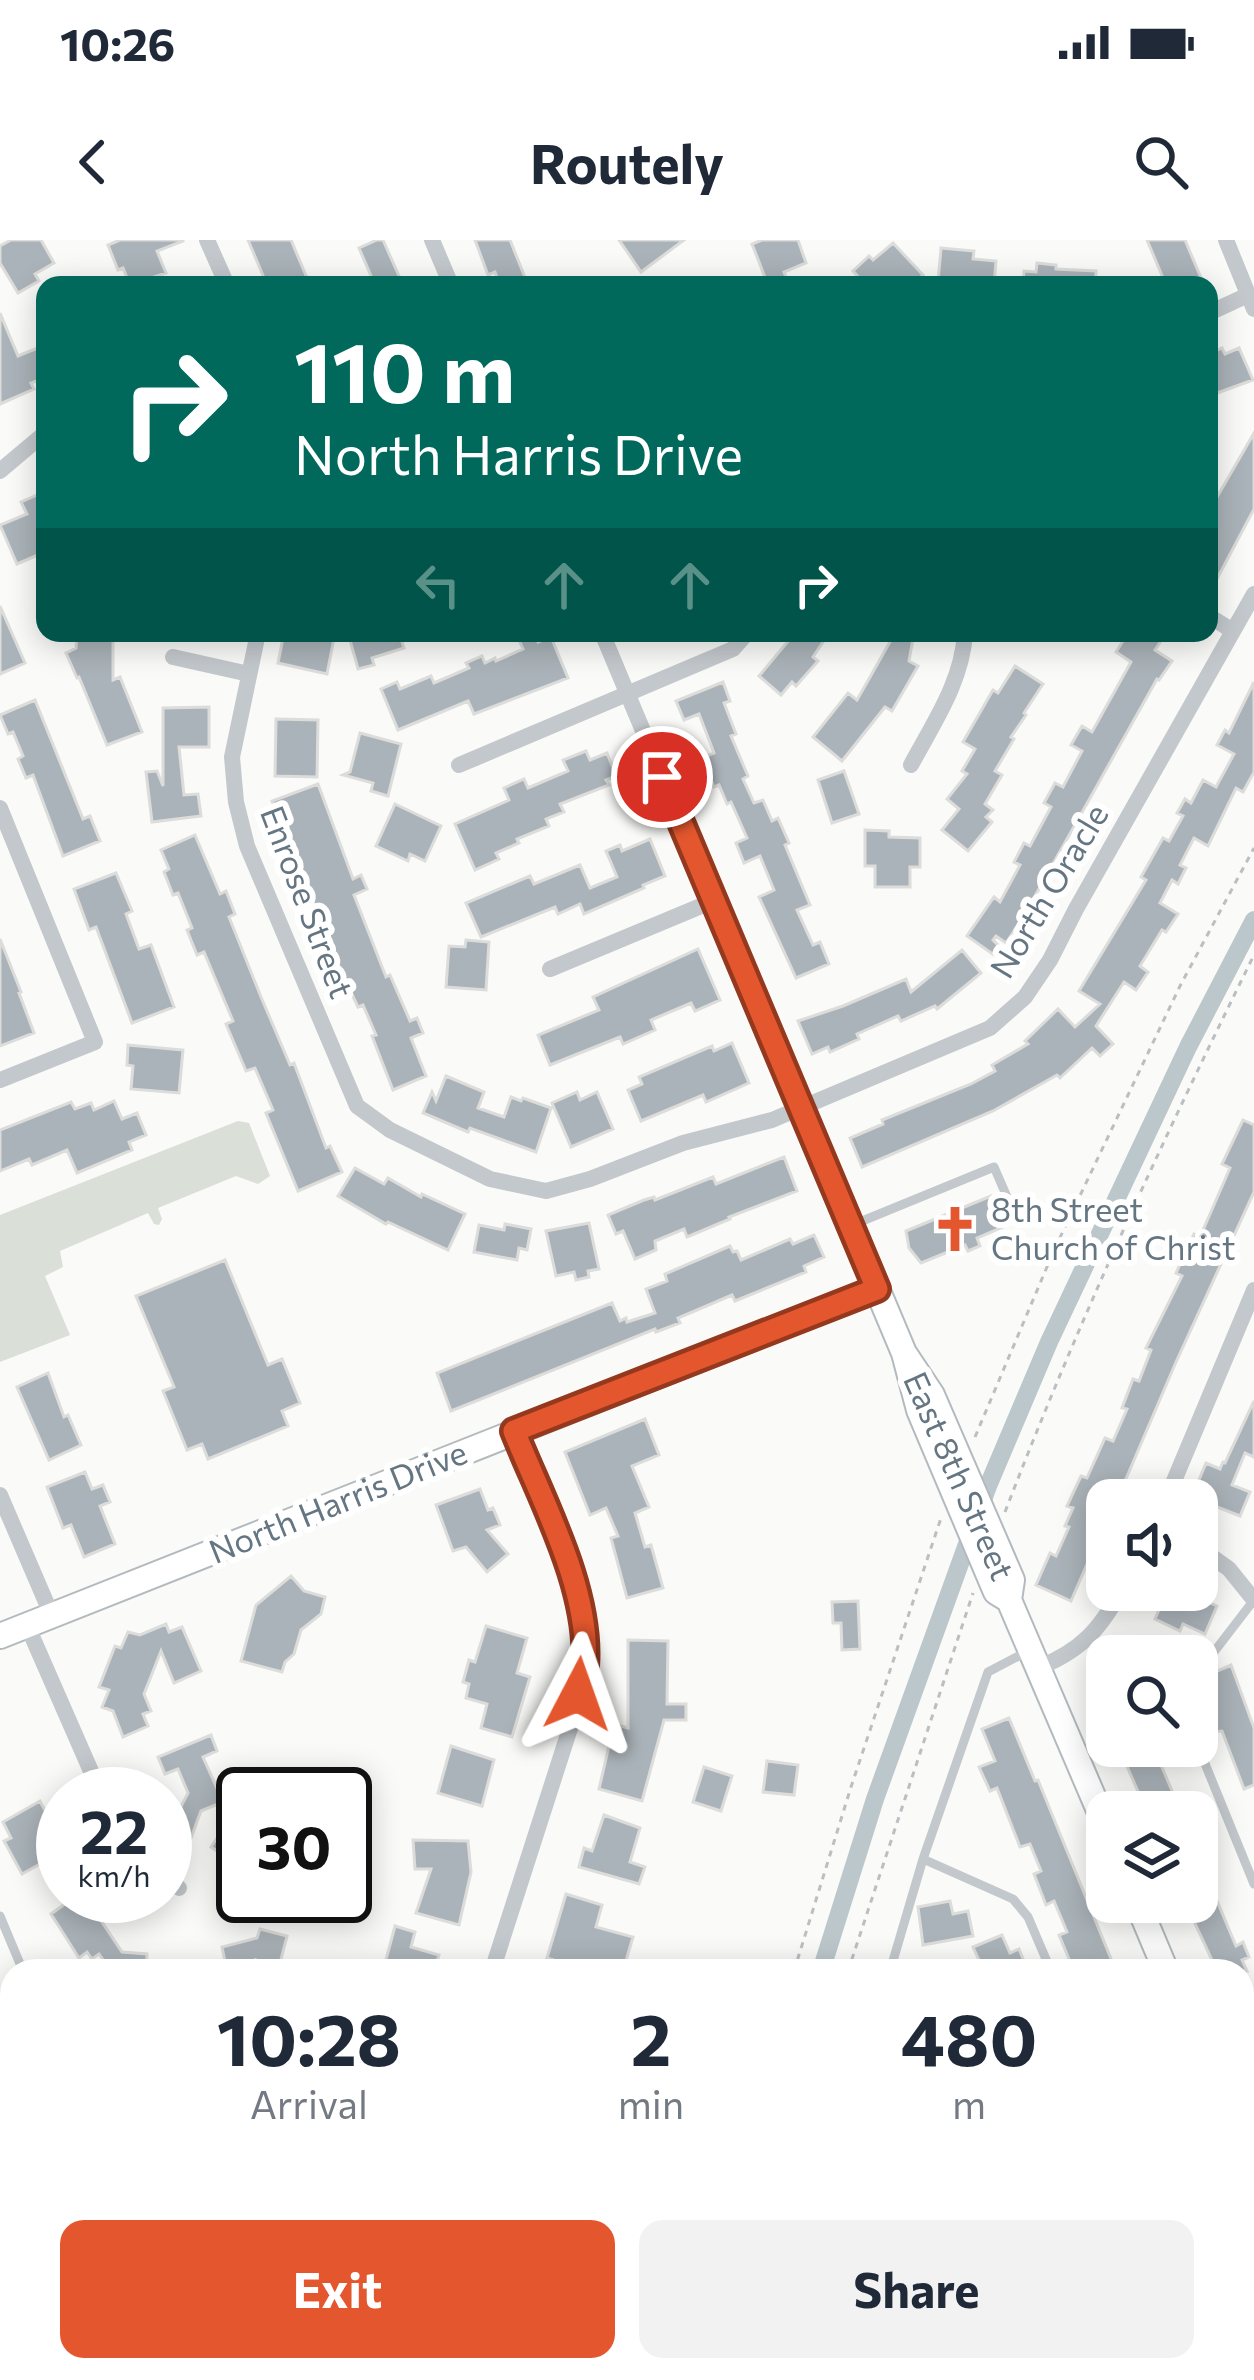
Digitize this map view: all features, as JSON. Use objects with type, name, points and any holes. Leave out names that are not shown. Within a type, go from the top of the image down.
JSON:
[{"type":"street","points":[[207,240],[223,276]]},
{"type":"street","points":[[432,240],[447,276]]},
{"type":"street","points":[[1218,311],[1251,302],[1226,240]]},
{"type":"street","points":[[0,471],[36,441]]},
{"type":"street","name":"North Oracle","points":[[390,1130],[490,1179],[545,1191],[683,1144],[772,1120],[990,1028],[1025,997],[1050,960],[1254,593]]},
{"type":"street","points":[[1218,622],[1232,631]]},
{"type":"street","name":"Enrose Street","points":[[256,642],[232,757],[247,846],[357,1106],[390,1130]]},
{"type":"street","name":"East 8th Street","points":[[606,642],[904,1353],[919,1410],[960,1483],[985,1543],[996,1592],[1009,1600],[1091,1791]]},
{"type":"street","points":[[459,765],[733,649],[740,642]]},
{"type":"street","points":[[911,765],[953,689],[965,642]]},
{"type":"street","points":[[173,657],[248,674]]},
{"type":"street","points":[[0,808],[95,1042],[0,1080]]},
{"type":"street","points":[[550,969],[713,901]]},
{"type":"street","name":"North Harris Drive","points":[[0,1636],[877,1289]]},
{"type":"street","points":[[1175,1479],[1254,1290]]},
{"type":"street","points":[[496,1959],[572,1722],[585,1666],[576,1592],[514,1431]]},
{"type":"street","points":[[0,1495],[52,1616]]},
{"type":"street","points":[[1218,1561],[1254,1600]]},
{"type":"street","points":[[1034,1659],[1081,1646],[1109,1611]]},
{"type":"street","points":[[27,1625],[89,1767]]},
{"type":"street","points":[[1146,1923],[1161,1959]]},
{"type":"lane","points":[[850,1226],[994,1167],[1011,1206]]},
{"type":"lane","points":[[1218,1647],[1254,1600]]},
{"type":"lane","points":[[893,1959],[922,1859],[988,1672],[1034,1659]]},
{"type":"lane","points":[[1206,1767],[1254,1884]]},
{"type":"lane","points":[[922,1859],[1013,1899],[1028,1917],[1046,1959]]},
{"type":"lane","points":[[0,1916],[18,1959]]},
{"type":"path","points":[[798,1959],[851,1787],[960,1483],[1055,1248],[1180,986],[1254,848]]},
{"type":"path","points":[[852,1959],[985,1543],[1181,1102],[1254,956]]},
{"type":"shaded area","points":[[238,1121],[249,1123],[270,1176],[258,1184],[236,1176],[158,1208],[159,1225],[148,1213],[60,1251],[63,1267],[45,1276],[70,1335],[0,1362],[0,1215]]},
{"type":"building","points":[[11,240],[41,240],[54,263],[35,274],[36,283],[18,293],[0,263],[0,246]]},
{"type":"building","points":[[120,240],[183,240],[157,251],[166,273],[157,276],[126,276],[123,268],[118,270],[108,245]]},
{"type":"building","points":[[248,240],[291,240],[306,276],[263,276]]},
{"type":"building","points":[[383,240],[399,276],[371,276],[359,248]]},
{"type":"building","points":[[475,240],[510,240],[524,276],[488,275]]},
{"type":"building","points":[[619,240],[684,240],[641,272]]},
{"type":"building","points":[[798,240],[806,263],[784,272],[786,276],[764,276],[752,244]]},
{"type":"building","points":[[1147,240],[1185,240],[1200,276],[1162,276]]},
{"type":"building","points":[[893,243],[923,275],[858,276],[853,271],[869,256],[873,260]]},
{"type":"building","points":[[941,248],[974,251],[973,259],[996,261],[995,276],[939,276]]},
{"type":"building","points":[[1037,263],[1096,271],[1096,276],[1024,276],[1024,271],[1036,272]]},
{"type":"building","points":[[0,313],[18,356],[36,349],[36,381],[31,383],[34,389],[0,404]]},
{"type":"building","points":[[1222,348],[1225,354],[1239,348],[1253,380],[1218,393],[1218,350]]},
{"type":"building","points":[[1254,433],[1254,509],[1218,577],[1218,495]]},
{"type":"building","points":[[36,495],[36,556],[17,564],[0,525],[27,514],[21,502]]},
{"type":"building","points":[[0,606],[25,663],[0,674]]},
{"type":"building","points":[[76,642],[113,642],[113,680],[120,677],[142,732],[107,745],[66,653],[76,648]]},
{"type":"building","points":[[282,642],[333,642],[327,674],[278,663]]},
{"type":"building","points":[[350,642],[402,642],[404,648],[372,658],[374,665],[358,669]]},
{"type":"building","points":[[520,642],[553,642],[568,678],[474,714],[468,701],[398,730],[381,689],[397,682],[400,689],[431,676],[434,683],[469,668],[466,663],[482,656],[485,663],[523,649]]},
{"type":"building","points":[[787,642],[823,642],[813,657],[818,661],[781,695],[759,676]]},
{"type":"building","points":[[890,642],[912,642],[909,661],[918,666],[892,711],[885,707],[842,761],[813,737],[848,693],[857,700]]},
{"type":"building","points":[[1122,642],[1160,642],[1155,650],[1172,661],[1157,679],[1022,919],[1006,943],[996,936],[993,940],[1012,959],[1007,964],[967,936],[994,897],[1000,902],[1020,865],[1014,862],[1024,843],[1030,846],[1051,807],[1044,803],[1055,783],[1063,787],[1082,751],[1071,745],[1082,726],[1092,732],[1131,662],[1116,652]]},
{"type":"building","points":[[1015,666],[1043,684],[995,771],[1002,775],[985,804],[993,810],[986,817],[992,822],[968,851],[942,830],[959,809],[947,799],[967,774],[962,771],[975,749],[963,742],[993,690],[998,693]]},
{"type":"building","points":[[723,682],[730,701],[724,703],[736,734],[731,736],[748,776],[743,779],[754,803],[763,800],[772,821],[778,818],[810,905],[797,910],[813,945],[820,942],[829,964],[796,978],[759,897],[774,890],[760,856],[744,863],[736,843],[747,838],[731,802],[727,804],[719,785],[714,787],[702,758],[714,753],[699,714],[684,720],[676,701]]},
{"type":"building","points":[[1254,682],[1254,772],[1243,792],[1236,788],[1208,846],[1194,838],[1180,865],[1186,868],[1178,884],[1172,880],[1160,903],[1178,914],[1140,966],[1148,972],[1136,990],[1124,982],[1096,1026],[1113,1044],[1100,1056],[1092,1048],[1060,1078],[1057,1075],[993,1111],[862,1167],[850,1138],[995,1071],[992,1065],[1028,1044],[1025,1041],[1058,1009],[1075,1027],[1100,1004],[1079,991],[1146,880],[1141,877],[1163,838],[1169,841],[1183,816],[1177,813],[1185,799],[1191,803],[1203,780],[1216,787],[1234,754],[1217,745],[1225,730],[1229,733]]},
{"type":"building","points":[[35,700],[83,819],[90,816],[100,841],[63,856],[33,775],[26,778],[18,759],[23,756],[0,715]]},
{"type":"building","points":[[209,707],[209,747],[179,747],[184,795],[198,794],[201,816],[152,822],[146,772],[157,771],[163,786],[163,708]]},
{"type":"building","points":[[276,719],[318,720],[317,777],[275,776]]},
{"type":"building","points":[[360,733],[401,744],[388,796],[371,791],[373,783],[343,775],[350,772]]},
{"type":"building","points":[[586,751],[590,760],[607,753],[616,776],[606,780],[609,785],[560,804],[564,812],[546,819],[549,826],[517,839],[519,843],[496,853],[499,859],[475,870],[455,824],[509,800],[504,788],[524,779],[528,788],[568,771],[563,760]]},
{"type":"building","points":[[844,771],[859,814],[832,823],[818,780]]},
{"type":"building","points":[[318,784],[353,879],[361,875],[367,889],[354,895],[386,977],[390,975],[410,1021],[417,1018],[423,1033],[411,1038],[426,1076],[393,1090],[372,1036],[376,1035],[340,969],[272,801]]},
{"type":"building","points":[[395,804],[441,826],[425,861],[410,854],[408,861],[376,846]]},
{"type":"building","points":[[865,830],[920,838],[920,867],[910,867],[910,887],[875,887],[875,866],[865,866]]},
{"type":"building","points":[[195,835],[220,894],[226,891],[235,914],[229,917],[261,997],[290,1065],[294,1063],[326,1148],[330,1146],[342,1172],[298,1191],[266,1113],[273,1110],[255,1068],[246,1071],[226,1024],[233,1021],[204,952],[197,955],[187,930],[192,928],[164,872],[169,869],[161,850]]},
{"type":"building","points":[[650,839],[665,876],[584,914],[580,904],[558,914],[555,907],[481,937],[466,903],[530,876],[534,884],[580,865],[590,888],[617,877],[606,851],[620,845],[622,851]]},
{"type":"building","points":[[116,873],[132,911],[126,914],[139,949],[151,945],[174,1007],[132,1023],[96,927],[89,930],[74,889]]},
{"type":"building","points":[[0,939],[34,1033],[0,1046]]},
{"type":"building","points":[[466,940],[489,942],[486,990],[446,987],[449,946],[465,947]]},
{"type":"building","points":[[698,949],[720,1000],[695,1011],[691,1003],[651,1020],[655,1030],[623,1044],[620,1037],[550,1065],[538,1035],[599,1010],[593,997]]},
{"type":"building","points":[[962,950],[981,973],[937,1009],[901,1021],[898,1016],[830,1052],[828,1047],[812,1054],[798,1021],[906,979],[911,992]]},
{"type":"building","points":[[732,1043],[749,1083],[706,1102],[703,1095],[641,1121],[628,1090],[642,1084],[639,1077],[712,1046],[714,1051]]},
{"type":"building","points":[[128,1045],[183,1050],[179,1093],[131,1089]]},
{"type":"building","points":[[446,1076],[484,1092],[478,1108],[504,1117],[511,1097],[551,1108],[536,1152],[423,1113],[432,1092],[436,1101]]},
{"type":"building","points":[[577,1092],[580,1100],[597,1092],[613,1129],[571,1147],[552,1103]]},
{"type":"building","points":[[114,1101],[122,1119],[137,1113],[146,1135],[129,1142],[132,1150],[77,1173],[67,1150],[32,1165],[29,1159],[0,1171],[0,1130],[71,1102],[75,1109],[91,1103],[94,1110]]},
{"type":"building","points":[[1243,1120],[1254,1125],[1254,1192],[1126,1479],[1086,1479],[1086,1566],[1071,1601],[1036,1585],[1050,1553],[1056,1556],[1069,1527],[1065,1526],[1073,1508],[1067,1506],[1081,1476],[1087,1478],[1105,1438],[1113,1441],[1133,1379],[1139,1381],[1151,1350],[1146,1348],[1182,1276],[1176,1273],[1194,1234],[1200,1237],[1230,1168],[1222,1164]]},
{"type":"building","points":[[784,1157],[797,1191],[687,1237],[684,1229],[655,1241],[656,1250],[635,1259],[623,1231],[616,1234],[608,1215],[713,1177],[716,1184]]},
{"type":"building","points":[[355,1168],[465,1214],[448,1250],[386,1224],[338,1196]]},
{"type":"building","name":"8th Street Church of Christ","points":[[991,1196],[1003,1227],[977,1238],[980,1246],[968,1251],[965,1245],[921,1263],[909,1248],[906,1231]]},
{"type":"building","points":[[589,1223],[599,1269],[576,1280],[574,1272],[556,1276],[546,1231]]},
{"type":"building","points":[[505,1224],[531,1229],[527,1250],[519,1248],[517,1260],[474,1252],[479,1225],[504,1230]]},
{"type":"building","points":[[814,1235],[824,1257],[804,1266],[806,1272],[735,1301],[732,1295],[678,1318],[680,1323],[451,1411],[437,1373],[612,1303],[620,1321],[655,1313],[646,1289],[667,1281],[665,1274],[730,1246],[741,1260],[790,1239],[793,1244]]},
{"type":"building","points":[[225,1260],[268,1365],[282,1359],[300,1403],[282,1411],[288,1426],[208,1459],[202,1444],[187,1450],[163,1391],[174,1387],[136,1296]]},
{"type":"building","points":[[48,1373],[64,1417],[68,1415],[81,1445],[49,1460],[17,1387]]},
{"type":"building","points":[[1254,1401],[1254,1457],[1245,1453],[1232,1485],[1250,1492],[1240,1516],[1218,1507],[1218,1479],[1199,1479],[1206,1463],[1220,1469]]},
{"type":"building","points":[[645,1419],[659,1455],[632,1466],[649,1507],[635,1513],[645,1547],[651,1545],[663,1588],[627,1598],[611,1538],[618,1536],[606,1508],[590,1515],[565,1452]]},
{"type":"building","points":[[85,1472],[92,1489],[103,1485],[110,1502],[100,1506],[115,1544],[84,1557],[71,1525],[63,1528],[47,1487]]},
{"type":"building","points":[[480,1489],[500,1525],[487,1530],[508,1554],[487,1572],[466,1547],[453,1551],[436,1505]]},
{"type":"building","points":[[291,1576],[304,1591],[325,1597],[321,1614],[301,1630],[282,1672],[241,1661],[256,1605]]},
{"type":"building","points":[[858,1601],[860,1649],[842,1650],[841,1623],[833,1623],[832,1602]]},
{"type":"building","points":[[1159,1611],[1215,1611],[1205,1634],[1183,1624],[1180,1631],[1155,1619]]},
{"type":"building","points":[[166,1624],[169,1632],[182,1627],[201,1671],[174,1683],[161,1651],[144,1694],[151,1711],[143,1714],[148,1726],[123,1737],[113,1711],[102,1707],[109,1690],[99,1687],[115,1646],[121,1648],[128,1632],[140,1635]]},
{"type":"building","points":[[486,1626],[527,1638],[517,1673],[530,1677],[512,1737],[481,1728],[487,1704],[466,1698],[469,1684],[463,1682],[469,1660],[475,1662]]},
{"type":"building","points":[[628,1640],[668,1641],[667,1704],[686,1704],[686,1720],[664,1720],[642,1801],[599,1789],[611,1737],[617,1739],[621,1726],[628,1728]]},
{"type":"building","points":[[1231,1665],[1254,1728],[1254,1785],[1244,1789],[1222,1731],[1218,1731],[1218,1671]]},
{"type":"building","points":[[1009,1718],[1086,1898],[1086,1923],[1096,1923],[1111,1959],[1069,1959],[1059,1935],[1067,1932],[1054,1901],[1046,1905],[1034,1874],[1041,1871],[1030,1844],[1020,1847],[997,1788],[990,1791],[979,1767],[995,1761],[982,1729]]},
{"type":"building","points":[[211,1735],[217,1751],[203,1757],[216,1786],[216,1805],[201,1811],[192,1835],[192,1767],[162,1767],[158,1757]]},
{"type":"building","points":[[451,1746],[494,1760],[482,1806],[438,1793]]},
{"type":"building","points":[[767,1761],[798,1765],[794,1795],[763,1792]]},
{"type":"building","points":[[704,1767],[732,1776],[721,1811],[693,1802]]},
{"type":"building","points":[[1127,1767],[1162,1767],[1172,1791],[1138,1791]]},
{"type":"building","points":[[36,1803],[36,1866],[22,1874],[4,1841],[11,1838],[3,1822]]},
{"type":"building","points":[[604,1815],[640,1828],[630,1862],[645,1867],[639,1884],[579,1867],[584,1848],[592,1851]]},
{"type":"building","points":[[413,1840],[468,1841],[471,1872],[459,1925],[416,1913],[431,1869],[415,1869]]},
{"type":"building","points":[[566,1894],[602,1905],[596,1927],[633,1937],[627,1959],[547,1958]]},
{"type":"building","points":[[950,1901],[953,1914],[968,1911],[973,1936],[923,1945],[918,1907]]},
{"type":"building","points":[[1218,1903],[1236,1946],[1243,1942],[1249,1957],[1211,1959],[1195,1923],[1218,1923]]},
{"type":"building","points":[[57,1923],[103,1923],[122,1952],[147,1954],[147,1959],[103,1959],[99,1954],[92,1959],[87,1952],[79,1958]]},
{"type":"building","points":[[395,1926],[415,1932],[411,1947],[439,1955],[438,1959],[386,1959]]},
{"type":"building","points":[[260,1929],[287,1936],[281,1959],[224,1959],[222,1947],[257,1938]]},
{"type":"building","points":[[1002,1935],[1010,1953],[1019,1949],[1023,1959],[978,1959],[973,1947]]},
{"type":"waterway","points":[[825,1959],[875,1799],[988,1486],[1049,1342],[1188,1047],[1254,920]]},
{"type":"place","name":"8th Street Church of Christ","points":[[955,1229]]},
{"type":"route","points":[[578,1694],[585,1666],[581,1610],[565,1556],[514,1431],[877,1289],[662,777]]}]
